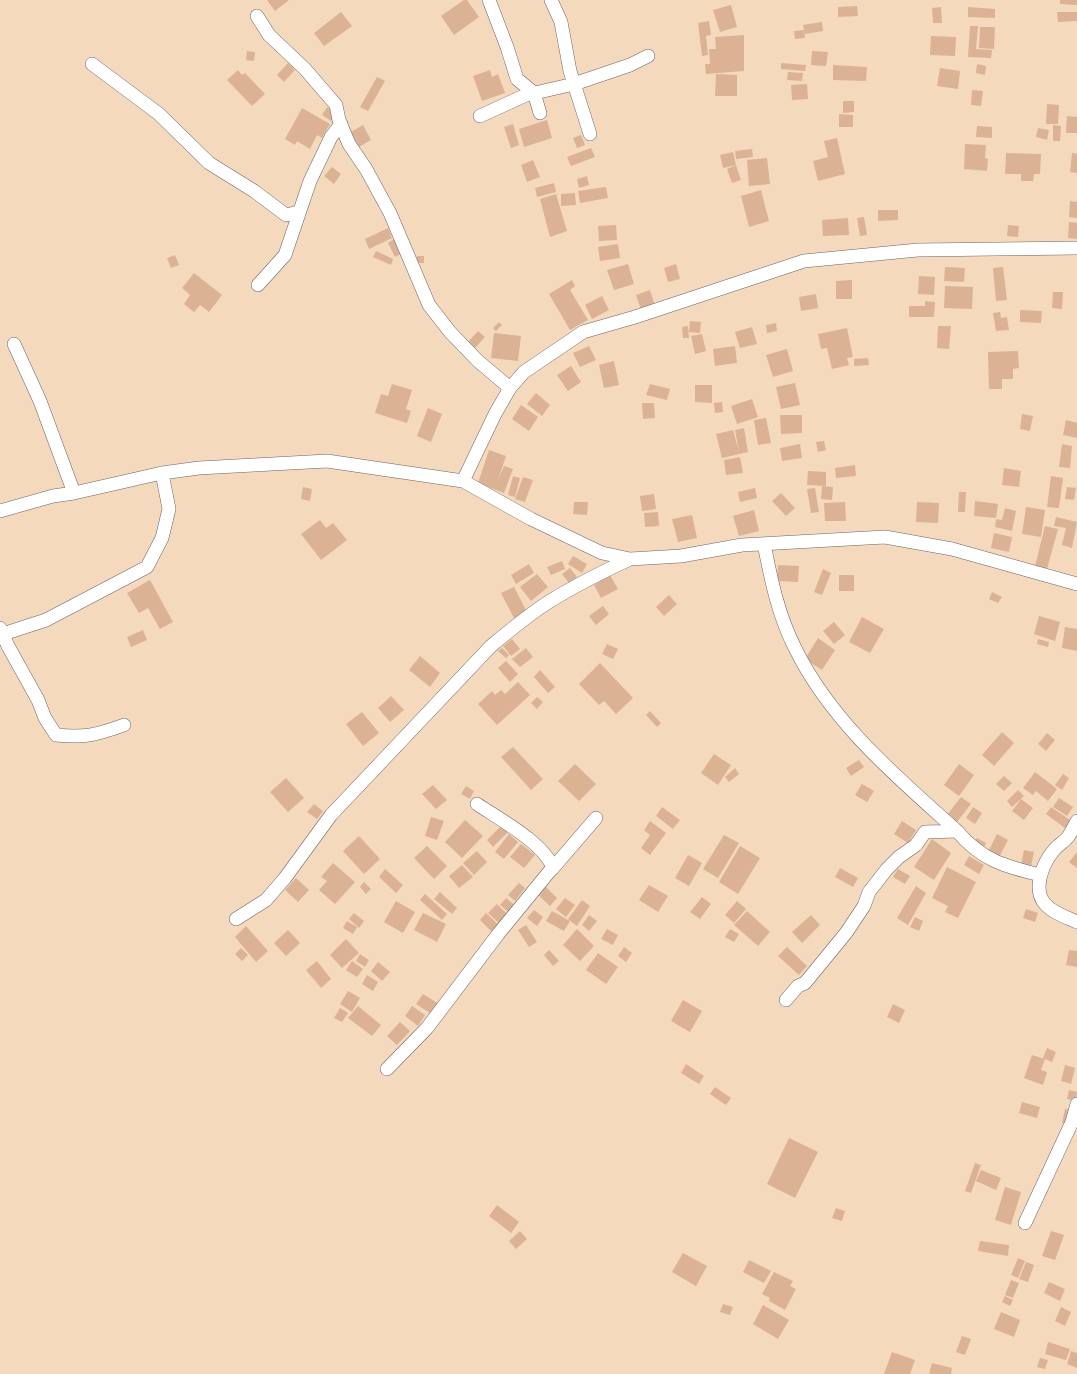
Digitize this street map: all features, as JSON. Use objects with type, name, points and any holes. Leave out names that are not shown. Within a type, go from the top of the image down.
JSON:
[{"type":"street","points":[[489,0],[507,47],[517,79],[534,93],[540,113]]},
{"type":"street","points":[[551,0],[561,22],[570,71],[590,134]]},
{"type":"street","points":[[257,16],[269,35],[305,69],[336,105],[341,124],[349,144],[366,169],[390,213],[429,305],[450,332],[478,361],[510,388]]},
{"type":"street","points":[[480,116],[526,95],[574,84],[610,72],[648,56]]},
{"type":"street","points":[[92,64],[159,114],[210,163],[254,191],[286,215],[299,212]]},
{"type":"street","points":[[258,285],[285,255],[310,181],[331,137],[341,124]]},
{"type":"street","points":[[463,481],[510,388],[524,372],[583,332],[635,318],[804,261],[918,250],[1077,248]]},
{"type":"street","points":[[14,344],[40,401],[74,493]]},
{"type":"street","points":[[0,511],[53,496],[74,493],[162,473],[199,468],[327,461],[463,481],[530,519],[602,553],[630,559],[681,556],[742,545],[885,537],[952,548],[1077,584]]},
{"type":"street","points":[[124,725],[98,734],[74,737],[56,735],[44,718],[38,700],[1,631],[46,620],[147,567],[162,538],[169,510],[162,473]]},
{"type":"street","points":[[764,544],[775,596],[794,647],[807,671],[834,710],[849,728],[957,832],[966,843],[988,859],[1013,868],[1041,875]]},
{"type":"street","points":[[236,919],[266,900],[285,878],[331,815],[491,646],[546,604],[591,577],[630,559]]},
{"type":"street","points":[[477,804],[529,840],[551,862],[553,868]]},
{"type":"street","points":[[387,1070],[427,1028],[499,933],[596,818]]},
{"type":"street","points":[[1077,821],[1067,838],[1054,851],[1042,869],[1040,883],[1040,896],[1045,904],[1055,912],[1077,922]]},
{"type":"street","points":[[786,1000],[798,986],[805,983],[846,932],[864,906],[869,892],[899,856],[916,845],[925,832],[957,832]]},
{"type":"street","points":[[1025,1224],[1072,1122],[1077,1104]]},
{"type":"building","points":[[267,0],[289,0],[275,11]]},
{"type":"building","points":[[464,0],[467,0],[479,17],[454,35],[441,16]]},
{"type":"building","points":[[1060,0],[1077,0],[1077,5],[1060,4]]},
{"type":"building","points":[[731,5],[737,27],[720,32],[713,10]]},
{"type":"building","points":[[857,6],[858,16],[838,17],[838,7]]},
{"type":"building","points":[[941,7],[942,23],[933,23],[932,8]]},
{"type":"building","points":[[968,7],[995,9],[995,18],[968,17]]},
{"type":"building","points":[[341,12],[352,26],[324,46],[314,33]]},
{"type":"building","points":[[1057,12],[1077,12],[1077,21],[1058,22]]},
{"type":"building","points":[[709,21],[711,35],[706,36],[708,55],[702,56],[698,23]]},
{"type":"building","points":[[822,22],[823,31],[805,34],[803,25]]},
{"type":"building","points":[[970,26],[978,26],[976,49],[992,50],[991,58],[968,57]]},
{"type":"building","points":[[980,27],[995,27],[994,49],[979,48]]},
{"type":"building","points":[[804,30],[805,38],[795,39],[794,31]]},
{"type":"building","points":[[744,35],[744,71],[706,74],[705,64],[710,64],[709,49],[716,49],[715,37]]},
{"type":"building","points":[[931,36],[956,37],[955,56],[930,55]]},
{"type":"building","points":[[247,51],[255,52],[254,61],[246,60]]},
{"type":"building","points":[[812,51],[828,52],[826,66],[811,65]]},
{"type":"building","points":[[288,63],[295,70],[284,82],[277,75]]},
{"type":"building","points":[[781,63],[806,65],[805,71],[781,69]]},
{"type":"building","points":[[977,64],[986,66],[985,75],[976,73]]},
{"type":"building","points":[[833,65],[867,67],[866,81],[833,80]]},
{"type":"building","points":[[940,68],[960,71],[958,89],[937,86]]},
{"type":"building","points":[[238,70],[242,75],[245,73],[265,94],[252,106],[227,80]]},
{"type":"building","points":[[490,70],[492,77],[498,74],[505,93],[482,101],[473,76]]},
{"type":"building","points":[[788,72],[803,73],[802,81],[787,80]]},
{"type":"building","points":[[716,74],[737,75],[737,96],[715,96]]},
{"type":"building","points":[[377,77],[385,81],[368,111],[360,107]]},
{"type":"building","points":[[807,84],[808,99],[792,100],[791,85]]},
{"type":"building","points":[[972,90],[983,91],[981,106],[971,105]]},
{"type":"building","points":[[843,101],[854,101],[854,112],[843,113]]},
{"type":"building","points":[[1047,104],[1059,105],[1058,124],[1046,124]]},
{"type":"building","points":[[327,107],[336,114],[331,121],[322,115]]},
{"type":"building","points":[[302,108],[330,124],[322,138],[317,135],[310,149],[297,141],[295,145],[285,139]]},
{"type":"building","points":[[839,114],[853,115],[853,127],[839,127]]},
{"type":"building","points":[[1067,116],[1077,117],[1077,133],[1066,133]]},
{"type":"building","points":[[547,120],[552,138],[524,147],[519,129]]},
{"type":"building","points":[[513,124],[519,145],[511,148],[504,127]]},
{"type":"building","points":[[363,125],[371,140],[359,147],[351,132]]},
{"type":"building","points":[[1053,125],[1061,126],[1060,141],[1053,141]]},
{"type":"building","points":[[977,126],[992,127],[992,138],[976,137]]},
{"type":"building","points":[[1038,128],[1049,130],[1047,140],[1036,137]]},
{"type":"building","points":[[581,135],[585,145],[577,148],[573,138]]},
{"type":"building","points":[[837,138],[845,174],[818,181],[813,161],[828,157],[824,141]]},
{"type":"building","points":[[965,144],[986,145],[985,158],[988,159],[987,171],[964,169]]},
{"type":"building","points":[[591,148],[595,157],[571,166],[567,157]]},
{"type":"building","points":[[752,149],[753,157],[736,159],[735,151]]},
{"type":"building","points":[[733,152],[736,165],[723,168],[720,155]]},
{"type":"building","points":[[1006,153],[1041,154],[1040,174],[1034,174],[1033,181],[1021,181],[1021,174],[1005,174]]},
{"type":"building","points":[[1072,153],[1077,154],[1077,173],[1070,172]]},
{"type":"building","points":[[767,158],[770,184],[749,186],[747,160]]},
{"type":"building","points":[[533,160],[540,177],[527,182],[521,165]]},
{"type":"building","points":[[736,165],[741,180],[732,183],[727,169]]},
{"type":"building","points":[[332,167],[341,174],[334,184],[324,176]]},
{"type":"building","points":[[587,176],[589,185],[579,188],[577,179]]},
{"type":"building","points":[[554,183],[556,192],[537,197],[535,188]]},
{"type":"building","points":[[606,187],[608,198],[580,203],[578,191]]},
{"type":"building","points":[[761,190],[769,221],[749,227],[741,196]]},
{"type":"building","points":[[575,193],[576,205],[561,206],[561,194]]},
{"type":"building","points":[[556,194],[567,231],[550,237],[540,199]]},
{"type":"building","points":[[1070,201],[1077,202],[1077,218],[1069,217]]},
{"type":"building","points":[[878,210],[898,210],[898,220],[878,221]]},
{"type":"building","points":[[864,217],[867,235],[860,236],[857,218]]},
{"type":"building","points":[[848,218],[849,235],[823,236],[822,220]]},
{"type":"building","points":[[1069,222],[1077,223],[1077,239],[1068,238]]},
{"type":"building","points":[[616,225],[617,240],[599,241],[598,226]]},
{"type":"building","points":[[1008,225],[1019,226],[1018,237],[1007,236]]},
{"type":"building","points":[[388,228],[392,238],[369,249],[365,239]]},
{"type":"building","points":[[394,239],[401,254],[395,257],[388,243]]},
{"type":"building","points":[[618,244],[620,258],[600,261],[598,247]]},
{"type":"building","points":[[376,251],[393,259],[391,265],[373,257]]},
{"type":"building","points":[[175,255],[179,265],[171,268],[167,258]]},
{"type":"building","points":[[417,256],[424,256],[424,263],[417,263]]},
{"type":"building","points":[[628,264],[634,284],[614,290],[607,270]]},
{"type":"building","points":[[676,264],[680,279],[668,282],[664,268]]},
{"type":"building","points":[[945,267],[965,268],[964,282],[944,281]]},
{"type":"building","points":[[1003,267],[1007,300],[996,301],[993,268]]},
{"type":"building","points":[[194,273],[222,295],[209,312],[200,305],[194,312],[184,304],[190,295],[182,288]]},
{"type":"building","points":[[919,276],[935,277],[934,295],[918,294]]},
{"type":"building","points":[[572,280],[575,286],[570,290],[588,320],[570,330],[549,294]]},
{"type":"building","points":[[852,280],[852,299],[836,299],[836,281]]},
{"type":"building","points":[[945,286],[973,287],[972,309],[944,308]]},
{"type":"building","points":[[650,290],[655,306],[641,310],[636,295]]},
{"type":"building","points":[[1053,292],[1063,292],[1062,309],[1052,308]]},
{"type":"building","points":[[816,294],[818,308],[801,311],[799,297]]},
{"type":"building","points":[[602,296],[609,310],[592,319],[585,305]]},
{"type":"building","points":[[925,301],[935,302],[934,317],[909,317],[909,306],[925,306]]},
{"type":"building","points":[[1020,310],[1042,311],[1041,323],[1020,322]]},
{"type":"building","points":[[1000,312],[1001,318],[1007,317],[1009,330],[996,331],[993,313]]},
{"type":"building","points":[[690,321],[701,322],[700,333],[689,332]]},
{"type":"building","points":[[499,322],[502,325],[496,331],[493,328]]},
{"type":"building","points":[[776,323],[777,331],[767,333],[766,325]]},
{"type":"building","points":[[688,326],[689,338],[683,338],[682,327]]},
{"type":"building","points":[[938,326],[951,326],[949,349],[937,348]]},
{"type":"building","points":[[752,327],[757,344],[740,348],[735,332]]},
{"type":"building","points":[[847,328],[853,357],[847,358],[849,365],[832,369],[827,348],[821,349],[818,334]]},
{"type":"building","points":[[478,331],[485,337],[475,348],[468,342]]},
{"type":"building","points":[[494,333],[521,336],[518,361],[491,358]]},
{"type":"building","points":[[702,334],[706,351],[695,354],[691,336]]},
{"type":"building","points":[[589,346],[596,360],[580,367],[573,353]]},
{"type":"building","points":[[735,346],[737,363],[715,366],[713,349]]},
{"type":"building","points":[[787,349],[793,371],[773,377],[766,355]]},
{"type":"building","points":[[1018,351],[1019,368],[1013,369],[1013,379],[1002,379],[1002,389],[989,389],[988,352]]},
{"type":"building","points":[[868,358],[869,365],[854,366],[854,359]]},
{"type":"building","points":[[614,361],[619,385],[604,388],[599,365]]},
{"type":"building","points":[[571,366],[581,382],[568,391],[557,375]]},
{"type":"building","points":[[795,383],[800,405],[781,409],[776,387]]},
{"type":"building","points":[[392,384],[412,390],[406,409],[411,411],[407,423],[375,413],[381,394],[388,396]]},
{"type":"building","points":[[650,384],[670,389],[667,400],[646,395]]},
{"type":"building","points":[[695,385],[712,385],[712,403],[695,402]]},
{"type":"building","points":[[536,393],[550,405],[542,416],[527,404]]},
{"type":"building","points":[[752,399],[758,417],[737,424],[731,406]]},
{"type":"building","points":[[722,402],[723,412],[715,413],[714,403]]},
{"type":"building","points":[[642,403],[654,403],[655,418],[643,419]]},
{"type":"building","points":[[521,405],[538,417],[529,431],[512,419]]},
{"type":"building","points":[[428,408],[442,414],[431,442],[417,436]]},
{"type":"building","points":[[1022,414],[1033,416],[1030,431],[1020,429]]},
{"type":"building","points":[[780,415],[802,415],[802,433],[781,434]]},
{"type":"building","points":[[766,418],[771,443],[758,445],[754,420]]},
{"type":"building","points":[[1066,420],[1077,423],[1077,438],[1063,435]]},
{"type":"building","points":[[744,428],[748,452],[722,458],[716,434],[733,430],[739,452],[735,430]]},
{"type":"building","points":[[824,441],[826,450],[818,452],[816,442]]},
{"type":"building","points":[[800,444],[802,458],[782,461],[780,448]]},
{"type":"building","points":[[1062,444],[1072,446],[1070,468],[1059,467]]},
{"type":"building","points":[[489,450],[506,456],[498,480],[504,466],[513,469],[504,493],[478,483]]},
{"type":"building","points":[[740,457],[743,473],[726,475],[724,460]]},
{"type":"building","points":[[855,465],[856,476],[836,478],[835,468]]},
{"type":"building","points":[[1004,468],[1021,471],[1019,487],[1002,485]]},
{"type":"building","points":[[808,471],[826,472],[826,486],[807,485]]},
{"type":"building","points":[[513,476],[520,478],[515,497],[508,495]]},
{"type":"building","points":[[1051,476],[1063,478],[1059,508],[1047,507]]},
{"type":"building","points":[[523,477],[533,480],[525,502],[515,499]]},
{"type":"building","points":[[822,486],[833,487],[832,500],[821,499]]},
{"type":"building","points":[[303,487],[312,489],[310,501],[301,499]]},
{"type":"building","points":[[1067,487],[1076,488],[1074,500],[1065,499]]},
{"type":"building","points":[[755,488],[757,498],[740,502],[738,492]]},
{"type":"building","points":[[815,488],[819,512],[811,513],[807,489]]},
{"type":"building","points":[[959,492],[966,492],[965,512],[958,512]]},
{"type":"building","points":[[781,493],[795,508],[786,516],[772,501]]},
{"type":"building","points":[[654,494],[656,509],[642,511],[640,496]]},
{"type":"building","points":[[975,501],[998,504],[996,518],[974,516]]},
{"type":"building","points":[[574,502],[588,502],[587,515],[573,514]]},
{"type":"building","points":[[845,502],[846,521],[825,521],[824,503]]},
{"type":"building","points":[[917,502],[939,503],[938,523],[916,522]]},
{"type":"building","points":[[1026,507],[1045,510],[1041,537],[1022,534]]},
{"type":"building","points":[[1005,508],[1016,511],[1012,531],[995,527],[996,519],[1002,520]]},
{"type":"building","points":[[754,510],[759,531],[739,536],[733,516]]},
{"type":"building","points":[[658,512],[659,526],[645,527],[644,513]]},
{"type":"building","points":[[692,515],[697,538],[678,542],[672,519]]},
{"type":"building","points":[[1056,517],[1077,522],[1072,548],[1062,545],[1066,528],[1054,526]]},
{"type":"building","points":[[320,520],[326,528],[333,523],[347,540],[321,560],[301,534]]},
{"type":"building","points":[[1045,526],[1058,529],[1047,569],[1035,566]]},
{"type":"building","points":[[994,533],[1012,537],[1009,552],[991,548]]},
{"type":"building","points":[[573,556],[587,564],[582,573],[568,564]]},
{"type":"building","points":[[562,561],[565,569],[551,575],[547,567]]},
{"type":"building","points":[[529,564],[534,573],[516,584],[511,575]]},
{"type":"building","points":[[778,565],[799,566],[798,582],[777,581]]},
{"type":"building","points":[[570,568],[577,577],[569,583],[562,574]]},
{"type":"building","points":[[823,569],[831,573],[822,595],[814,592]]},
{"type":"building","points":[[537,574],[548,587],[531,601],[520,587]]},
{"type":"building","points":[[610,575],[618,589],[601,598],[594,585]]},
{"type":"building","points":[[839,575],[854,575],[854,591],[839,591]]},
{"type":"building","points":[[150,580],[173,622],[160,629],[148,608],[139,613],[127,593]]},
{"type":"building","points":[[514,587],[527,612],[514,618],[501,593]]},
{"type":"building","points":[[992,592],[1002,597],[998,603],[989,599]]},
{"type":"building","points":[[669,595],[677,604],[664,616],[656,607]]},
{"type":"building","points":[[603,606],[609,614],[596,625],[589,616]]},
{"type":"building","points":[[1039,616],[1060,622],[1055,641],[1034,634]]},
{"type":"building","points":[[862,617],[884,629],[870,653],[849,642]]},
{"type":"building","points":[[834,622],[845,635],[834,644],[823,631]]},
{"type":"building","points":[[1065,627],[1077,629],[1077,651],[1062,648]]},
{"type":"building","points":[[143,630],[147,640],[131,647],[127,637]]},
{"type":"building","points":[[818,638],[835,650],[822,670],[805,659]]},
{"type":"building","points":[[512,639],[520,649],[511,656],[503,646]]},
{"type":"building","points":[[1038,639],[1049,642],[1048,647],[1037,644]]},
{"type":"building","points":[[607,644],[618,649],[613,659],[602,654]]},
{"type":"building","points":[[502,648],[509,655],[506,658],[498,651]]},
{"type":"building","points":[[526,648],[533,657],[520,667],[512,659]]},
{"type":"building","points":[[420,656],[440,673],[430,687],[409,670]]},
{"type":"building","points":[[506,661],[518,674],[510,682],[498,668]]},
{"type":"building","points":[[600,663],[633,698],[616,714],[604,701],[599,705],[579,684]]},
{"type":"building","points":[[540,670],[555,687],[548,693],[534,677]]},
{"type":"building","points":[[518,682],[530,695],[497,725],[478,704],[492,691],[495,695],[501,690],[505,694]]},
{"type":"building","points":[[391,696],[404,710],[390,722],[378,708]]},
{"type":"building","points":[[537,697],[543,702],[537,709],[531,703]]},
{"type":"building","points":[[650,711],[661,723],[657,727],[646,715]]},
{"type":"building","points":[[362,712],[379,733],[363,746],[346,724]]},
{"type":"building","points":[[1002,732],[1014,743],[994,766],[982,755]]},
{"type":"building","points":[[1047,733],[1055,740],[1046,751],[1038,744]]},
{"type":"building","points":[[513,747],[543,779],[531,790],[501,757]]},
{"type":"building","points":[[714,754],[731,765],[718,785],[701,773]]},
{"type":"building","points":[[859,760],[864,767],[851,776],[846,768]]},
{"type":"building","points":[[575,764],[596,784],[579,801],[558,781]]},
{"type":"building","points":[[959,764],[974,775],[959,796],[944,785]]},
{"type":"building","points":[[735,768],[739,774],[729,782],[725,777]]},
{"type":"building","points":[[1035,772],[1057,789],[1048,801],[1036,791],[1033,795],[1023,788]]},
{"type":"building","points":[[1063,774],[1069,778],[1062,790],[1055,785]]},
{"type":"building","points":[[1004,776],[1012,783],[1004,791],[996,784]]},
{"type":"building","points":[[286,778],[304,798],[288,812],[270,792]]},
{"type":"building","points":[[862,784],[874,791],[867,802],[855,795]]},
{"type":"building","points":[[433,785],[447,800],[436,809],[422,794]]},
{"type":"building","points":[[466,786],[474,791],[470,799],[461,794]]},
{"type":"building","points":[[1018,790],[1024,796],[1012,807],[1007,801]]},
{"type":"building","points":[[961,797],[971,804],[957,822],[947,815]]},
{"type":"building","points":[[1059,798],[1073,807],[1067,816],[1053,807]]},
{"type":"building","points":[[1021,799],[1033,808],[1024,820],[1012,811]]},
{"type":"building","points":[[314,804],[323,811],[317,819],[307,812]]},
{"type":"building","points":[[662,807],[680,820],[673,829],[656,816]]},
{"type":"building","points":[[973,807],[982,813],[975,824],[966,818]]},
{"type":"building","points":[[1051,807],[1070,820],[1065,828],[1046,814]]},
{"type":"building","points":[[431,817],[444,821],[437,840],[425,836]]},
{"type":"building","points":[[465,820],[483,836],[462,858],[445,842]]},
{"type":"building","points":[[650,821],[666,833],[650,855],[641,848],[650,835],[644,830]]},
{"type":"building","points":[[902,821],[916,830],[908,843],[894,834]]},
{"type":"building","points":[[502,825],[509,831],[493,847],[487,840]]},
{"type":"building","points":[[509,834],[518,842],[504,859],[495,852]]},
{"type":"building","points":[[997,834],[1008,840],[998,859],[987,854]]},
{"type":"building","points":[[724,835],[739,843],[718,878],[703,869]]},
{"type":"building","points":[[359,836],[380,859],[364,874],[343,851]]},
{"type":"building","points":[[977,838],[986,843],[983,850],[973,844]]},
{"type":"building","points":[[932,839],[951,853],[934,880],[914,867]]},
{"type":"building","points":[[521,844],[535,855],[524,868],[510,857]]},
{"type":"building","points":[[427,846],[447,866],[434,879],[414,858]]},
{"type":"building","points":[[740,846],[760,858],[738,894],[719,882]]},
{"type":"building","points":[[1024,850],[1034,852],[1030,872],[1020,870]]},
{"type":"building","points":[[477,851],[487,862],[474,875],[463,863]]},
{"type":"building","points":[[1077,852],[1077,868],[1069,862]]},
{"type":"building","points":[[688,855],[702,863],[689,886],[675,878]]},
{"type":"building","points":[[969,856],[984,865],[979,874],[964,865]]},
{"type":"building","points":[[333,863],[355,882],[335,904],[319,890],[327,881],[321,877]]},
{"type":"building","points":[[462,865],[473,877],[459,888],[449,876]]},
{"type":"building","points":[[947,867],[976,882],[958,918],[945,912],[948,906],[932,898]]},
{"type":"building","points":[[840,868],[858,878],[853,887],[835,877]]},
{"type":"building","points":[[385,869],[403,885],[396,893],[379,877]]},
{"type":"building","points":[[898,869],[910,876],[905,884],[893,877]]},
{"type":"building","points":[[296,878],[309,890],[298,902],[285,890]]},
{"type":"building","points":[[364,882],[371,889],[366,894],[360,887]]},
{"type":"building","points":[[519,883],[525,888],[515,901],[508,895]]},
{"type":"building","points":[[649,885],[668,896],[658,912],[639,900]]},
{"type":"building","points":[[545,886],[557,898],[550,906],[537,894]]},
{"type":"building","points":[[916,886],[926,893],[908,925],[897,918]]},
{"type":"building","points":[[440,892],[457,908],[452,914],[434,899]]},
{"type":"building","points":[[425,894],[447,914],[442,920],[420,900]]},
{"type":"building","points":[[702,897],[711,904],[700,919],[690,912]]},
{"type":"building","points":[[506,898],[517,907],[511,914],[500,905]]},
{"type":"building","points":[[565,898],[575,905],[566,917],[556,909]]},
{"type":"building","points":[[582,900],[590,906],[577,926],[568,919]]},
{"type":"building","points":[[396,901],[415,912],[403,933],[384,922]]},
{"type":"building","points":[[737,901],[746,909],[734,923],[725,915]]},
{"type":"building","points":[[497,904],[508,915],[500,924],[488,913]]},
{"type":"building","points":[[1026,909],[1038,913],[1035,922],[1023,918]]},
{"type":"building","points":[[534,910],[543,917],[537,926],[527,918]]},
{"type":"building","points":[[552,911],[570,921],[564,931],[546,921]]},
{"type":"building","points":[[747,911],[770,932],[758,946],[734,925]]},
{"type":"building","points":[[354,913],[364,921],[359,928],[349,919]]},
{"type":"building","points":[[423,913],[446,924],[437,942],[414,930]]},
{"type":"building","points":[[486,913],[500,926],[493,933],[480,920]]},
{"type":"building","points":[[589,915],[597,921],[589,931],[582,925]]},
{"type":"building","points":[[811,915],[820,925],[802,943],[792,932]]},
{"type":"building","points":[[915,917],[923,921],[919,931],[910,927]]},
{"type":"building","points":[[347,921],[357,927],[353,934],[343,928]]},
{"type":"building","points":[[526,925],[537,942],[529,947],[518,930]]},
{"type":"building","points":[[246,926],[268,951],[256,962],[235,937]]},
{"type":"building","points":[[577,929],[594,946],[580,961],[563,945]]},
{"type":"building","points":[[607,929],[618,935],[613,945],[601,939]]},
{"type":"building","points":[[730,929],[739,934],[734,942],[725,937]]},
{"type":"building","points":[[288,930],[300,943],[286,956],[274,943]]},
{"type":"building","points":[[346,939],[359,953],[342,968],[330,955]]},
{"type":"building","points":[[624,947],[632,953],[626,962],[618,956]]},
{"type":"building","points":[[787,947],[807,966],[799,975],[778,956]]},
{"type":"building","points":[[241,948],[248,955],[242,961],[235,954]]},
{"type":"building","points":[[549,950],[559,961],[553,966],[544,955]]},
{"type":"building","points":[[1069,950],[1077,951],[1077,967],[1066,965]]},
{"type":"building","points":[[598,953],[618,967],[606,984],[586,970]]},
{"type":"building","points":[[360,954],[369,960],[365,967],[356,961]]},
{"type":"building","points":[[317,961],[331,979],[321,988],[306,970]]},
{"type":"building","points":[[352,961],[363,969],[357,977],[346,970]]},
{"type":"building","points":[[378,962],[390,972],[382,981],[371,971]]},
{"type":"building","points":[[367,975],[378,982],[373,991],[362,984]]},
{"type":"building","points":[[348,991],[360,998],[352,1012],[340,1004]]},
{"type":"building","points":[[423,994],[439,1004],[433,1015],[416,1004]]},
{"type":"building","points":[[683,1000],[702,1011],[690,1032],[671,1021]]},
{"type":"building","points":[[893,1004],[905,1010],[899,1023],[887,1017]]},
{"type":"building","points":[[358,1006],[381,1025],[372,1036],[348,1018]]},
{"type":"building","points":[[412,1006],[425,1015],[418,1026],[405,1016]]},
{"type":"building","points":[[340,1008],[348,1013],[342,1022],[334,1018]]},
{"type":"building","points":[[400,1022],[410,1031],[397,1045],[387,1036]]},
{"type":"building","points":[[1047,1048],[1056,1052],[1052,1062],[1043,1058]]},
{"type":"building","points":[[1032,1055],[1045,1059],[1041,1070],[1047,1072],[1043,1085],[1024,1078]]},
{"type":"building","points":[[686,1064],[704,1076],[699,1084],[681,1073]]},
{"type":"building","points":[[1065,1065],[1075,1068],[1071,1084],[1061,1081]]},
{"type":"building","points":[[715,1087],[731,1098],[726,1105],[710,1094]]},
{"type":"building","points":[[1069,1090],[1077,1092],[1076,1101],[1067,1099]]},
{"type":"building","points":[[1022,1102],[1040,1107],[1037,1118],[1019,1113]]},
{"type":"building","points":[[1065,1109],[1071,1110],[1069,1124],[1062,1123]]},
{"type":"building","points":[[789,1138],[818,1152],[795,1198],[767,1184]]},
{"type":"building","points":[[975,1163],[981,1165],[971,1193],[965,1191]]},
{"type":"building","points":[[981,1170],[1001,1178],[996,1190],[976,1181]]},
{"type":"building","points":[[1005,1187],[1021,1192],[1011,1225],[995,1220]]},
{"type":"building","points":[[497,1205],[519,1222],[511,1233],[489,1216]]},
{"type":"building","points":[[836,1208],[845,1211],[842,1221],[832,1218]]},
{"type":"building","points":[[520,1231],[527,1239],[516,1249],[509,1241]]},
{"type":"building","points":[[1051,1231],[1064,1235],[1055,1260],[1042,1256]]},
{"type":"building","points":[[980,1241],[1009,1245],[1008,1256],[978,1251]]},
{"type":"building","points":[[683,1253],[707,1266],[696,1286],[672,1272]]},
{"type":"building","points":[[1018,1258],[1025,1261],[1018,1278],[1011,1275]]},
{"type":"building","points":[[749,1260],[771,1271],[764,1283],[743,1272]]},
{"type":"building","points":[[1026,1262],[1034,1265],[1028,1282],[1019,1279]]},
{"type":"building","points":[[774,1272],[793,1281],[790,1286],[796,1289],[785,1310],[769,1301],[770,1298],[762,1294]]},
{"type":"building","points":[[1011,1280],[1019,1283],[1013,1298],[1005,1295]]},
{"type":"building","points":[[1049,1282],[1065,1289],[1060,1301],[1044,1293]]},
{"type":"building","points":[[1005,1296],[1013,1300],[1010,1306],[1002,1302]]},
{"type":"building","points":[[723,1304],[733,1307],[730,1315],[720,1312]]},
{"type":"building","points":[[763,1305],[789,1320],[778,1339],[753,1324]]},
{"type":"building","points":[[1061,1307],[1071,1312],[1065,1326],[1055,1321]]},
{"type":"building","points":[[1001,1312],[1020,1320],[1014,1337],[994,1329]]},
{"type":"building","points":[[962,1336],[971,1339],[965,1355],[956,1352]]},
{"type":"building","points":[[1048,1342],[1070,1349],[1066,1360],[1045,1354]]},
{"type":"building","points":[[1071,1351],[1077,1353],[1077,1368],[1067,1364]]},
{"type":"building","points":[[892,1352],[915,1360],[910,1374],[884,1374]]},
{"type":"building","points":[[1040,1358],[1048,1360],[1045,1369],[1037,1367]]},
{"type":"building","points":[[932,1363],[952,1368],[951,1374],[929,1374]]}]
